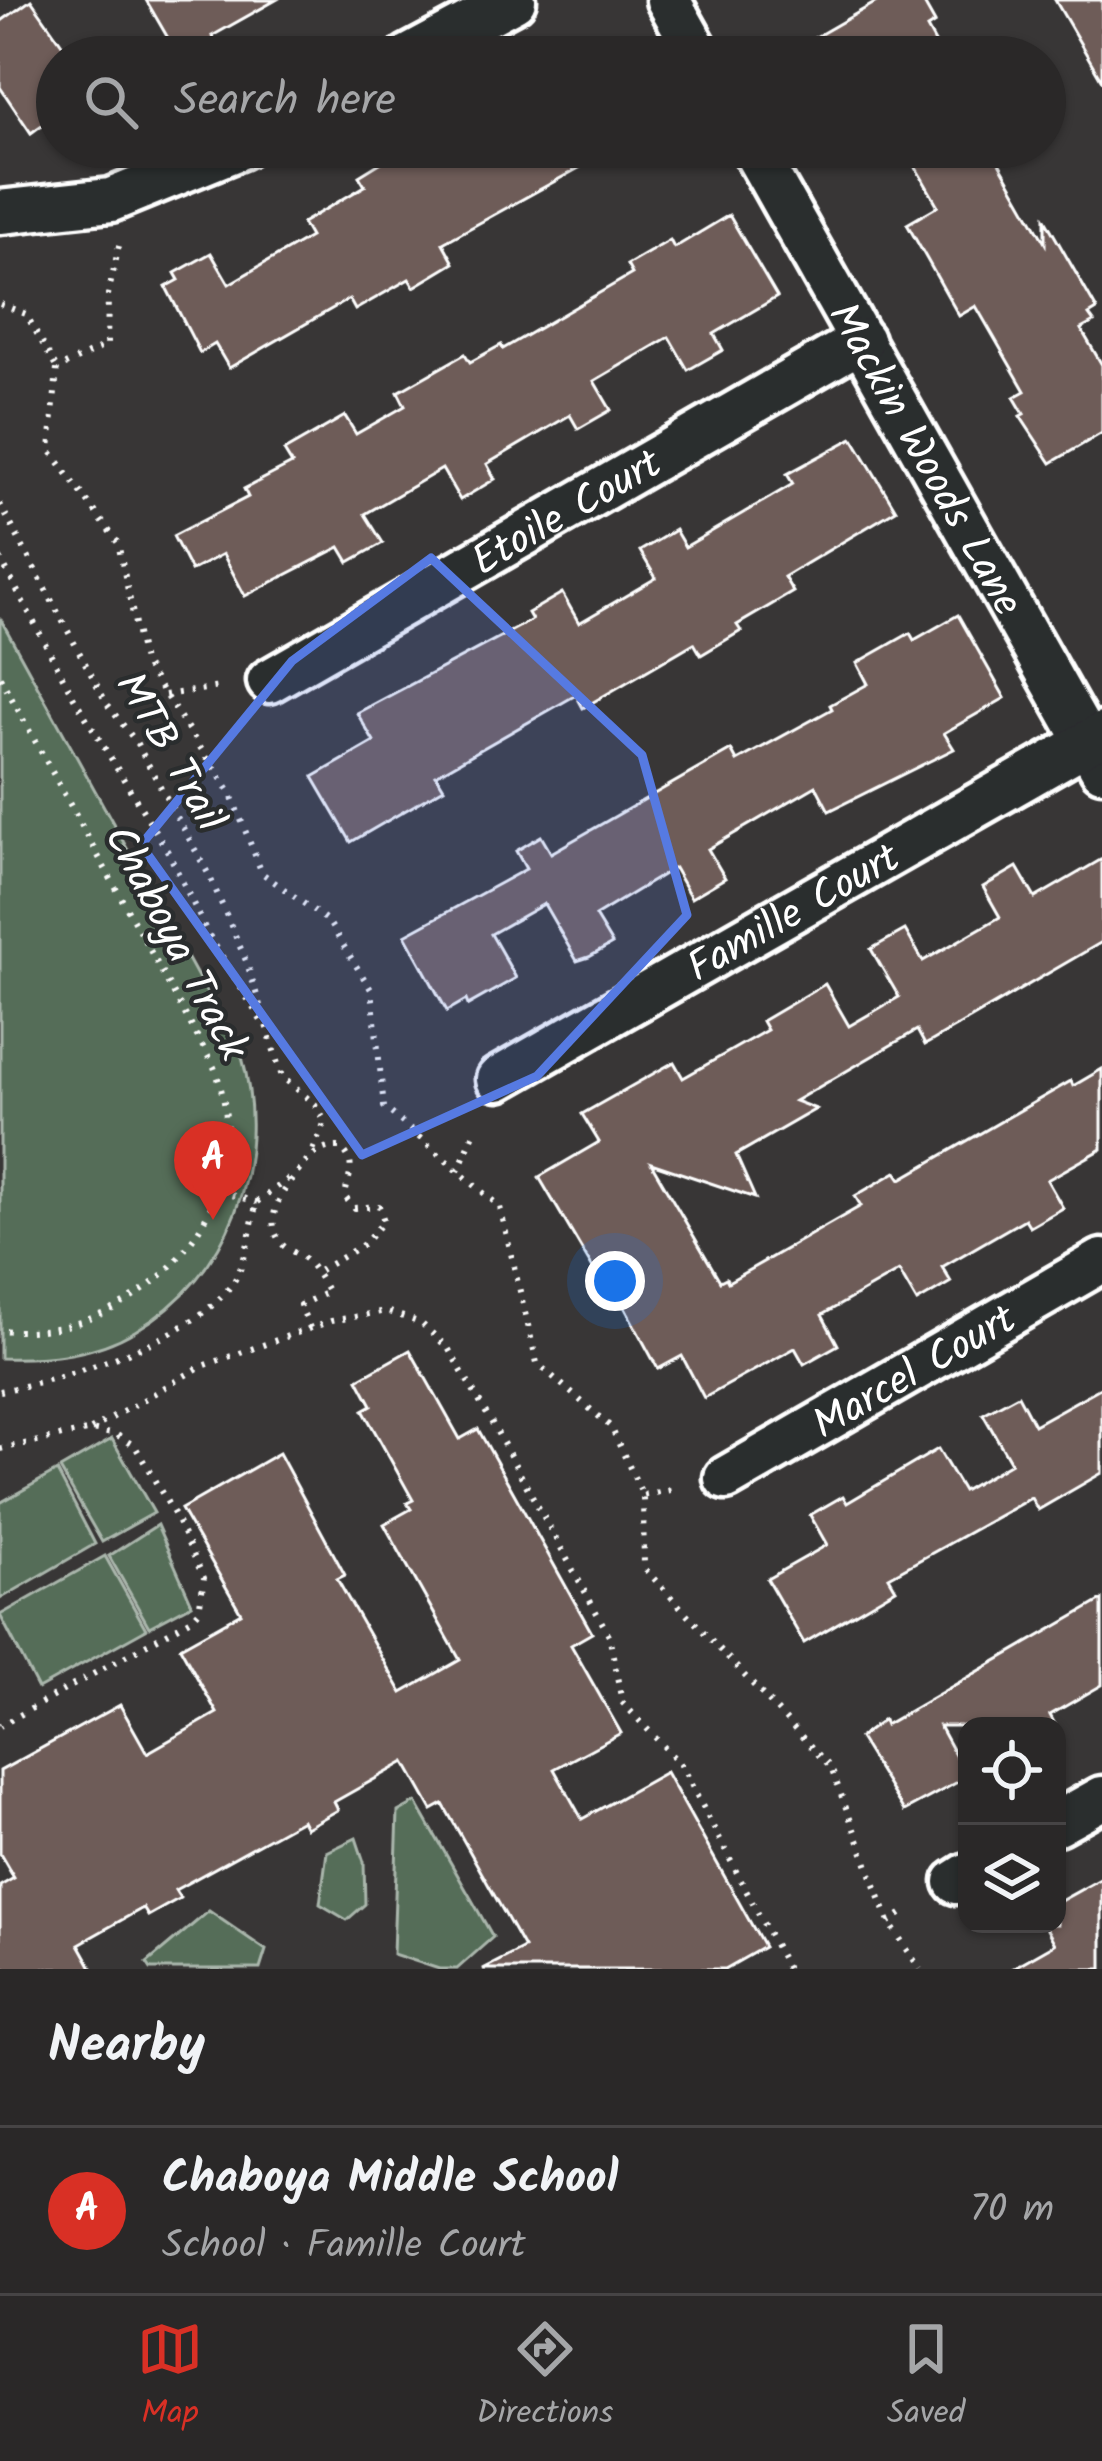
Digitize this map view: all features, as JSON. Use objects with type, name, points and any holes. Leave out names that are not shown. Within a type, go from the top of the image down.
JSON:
[{"type":"street","points":[[447,36],[514,0]]},
{"type":"street","points":[[668,0],[688,36]]},
{"type":"street","points":[[0,212],[111,200],[189,168]]},
{"type":"street","name":"Mackin Woods Lane","points":[[764,168],[1097,749]]},
{"type":"street","name":"Etoile Court","points":[[269,681],[862,340]]},
{"type":"street","name":"Famille Court","points":[[498,1079],[1097,749]]},
{"type":"street","name":"Marcel Court","points":[[726,1478],[1102,1261]]},
{"type":"street","points":[[1066,1818],[1102,1798]]},
{"type":"path","points":[[57,369],[107,345],[108,296],[119,246]]},
{"type":"path","points":[[0,304],[26,314],[57,369],[50,450],[118,543],[143,662],[230,792],[262,873],[328,921],[372,991],[384,1107],[500,1207],[537,1363],[611,1427],[643,1496],[644,1568],[831,1768],[889,1922],[920,1969]]},
{"type":"path","name":"MTB Trail","points":[[0,504],[107,704],[136,742],[210,877],[247,963],[282,1077],[315,1104],[325,1120],[310,1156]]},
{"type":"path","name":"MTB Trail","points":[[0,558],[73,696],[168,852],[207,932],[271,1037]]},
{"type":"path","name":"Chaboya Track","points":[[0,676],[214,1066],[227,1098],[218,1191],[187,1250],[138,1297],[85,1324],[23,1333],[0,1330]]},
{"type":"path","points":[[165,695],[220,687]]},
{"type":"path","points":[[458,1171],[475,1131]]},
{"type":"path","points":[[310,1328],[300,1305],[328,1292],[315,1273],[308,1261],[283,1245],[274,1224],[279,1197],[310,1156],[330,1147],[348,1154],[352,1169],[345,1197],[354,1208],[380,1206],[384,1221],[364,1244],[315,1273]]},
{"type":"path","points":[[0,1391],[95,1368],[208,1310],[238,1275],[257,1202],[298,1173]]},
{"type":"path","points":[[218,1191],[257,1202]]},
{"type":"path","points":[[0,1449],[91,1430],[200,1367],[310,1328],[386,1311],[422,1323],[448,1348],[609,1635],[622,1702],[681,1766],[787,1969]]},
{"type":"path","points":[[0,1726],[199,1611],[205,1578],[135,1446],[117,1435],[91,1430]]},
{"type":"path","points":[[643,1496],[676,1489]]},
{"type":"path","points":[[889,1922],[908,1910]]},
{"type":"highlighted area","points":[[431,558],[642,755],[687,915],[537,1076],[362,1155],[141,845],[292,661]]},
{"type":"green space","points":[[0,618],[242,1057],[250,1096],[246,1175],[219,1247],[196,1279],[168,1307],[119,1339],[86,1351],[35,1358],[0,1358]]},
{"type":"green space","points":[[112,1439],[154,1513],[102,1542],[60,1469]]},
{"type":"green space","points":[[57,1471],[95,1544],[0,1599],[0,1503]]},
{"type":"green space","points":[[157,1525],[192,1604],[149,1627],[109,1556]]},
{"type":"green space","points":[[105,1556],[146,1629],[38,1689],[0,1615]]},
{"type":"green space","points":[[416,1802],[493,1937],[457,1969],[439,1969],[393,1954],[398,1812]]},
{"type":"green space","points":[[356,1838],[364,1862],[365,1904],[347,1920],[320,1904],[327,1852]]},
{"type":"green space","points":[[209,1911],[266,1950],[260,1969],[151,1969],[147,1963]]},
{"type":"building","points":[[31,0],[56,36],[36,36],[36,129],[31,133],[0,87],[0,22]]},
{"type":"building","points":[[146,0],[276,0],[212,36],[167,36]]},
{"type":"building","points":[[880,0],[922,0],[935,23],[927,28],[931,36],[817,36]]},
{"type":"building","points":[[1055,0],[1102,0],[1102,81]]},
{"type":"building","points":[[372,168],[579,168],[443,243],[454,263],[414,287],[409,279],[355,310],[349,299],[229,368],[215,344],[200,353],[166,287],[179,280],[175,273],[211,253],[229,284],[310,237],[302,223],[365,186],[359,176]]},
{"type":"building","points":[[916,168],[1002,168],[1045,243],[1045,219],[1097,310],[1089,315],[1094,322],[1081,329],[1102,365],[1102,433],[1051,463],[1020,416],[1024,414],[1014,397],[1025,391],[976,306],[959,316],[907,224],[938,206]]},
{"type":"building","points":[[729,215],[777,297],[714,334],[723,350],[688,370],[669,337],[594,381],[611,410],[578,429],[570,415],[487,464],[495,479],[460,500],[442,469],[365,514],[383,543],[349,562],[340,547],[245,596],[223,554],[191,571],[173,536],[248,497],[244,489],[292,464],[284,451],[345,416],[356,434],[405,406],[398,392],[465,354],[470,362],[501,345],[503,349],[632,274],[627,265],[670,240],[674,248]]},
{"type":"building","points":[[853,438],[896,510],[784,577],[793,592],[737,625],[741,631],[701,655],[694,643],[583,708],[576,695],[436,775],[444,788],[351,842],[313,777],[374,742],[357,713],[532,620],[528,613],[562,593],[579,623],[656,578],[640,551],[675,530],[685,547],[793,484],[787,474]]},
{"type":"building","points":[[958,615],[1005,698],[944,733],[954,749],[829,811],[816,786],[708,849],[725,878],[691,898],[674,868],[595,916],[612,944],[589,957],[577,961],[544,904],[491,934],[516,978],[468,1005],[466,1000],[447,1011],[405,935],[526,869],[516,851],[541,836],[551,853],[731,750],[737,761],[832,709],[830,705],[868,684],[857,663],[910,633],[914,640]]},
{"type":"building","points":[[1102,859],[1102,942],[925,1045],[917,1030],[795,1101],[816,1109],[736,1155],[755,1198],[651,1163],[720,1281],[726,1278],[728,1282],[861,1206],[855,1196],[896,1172],[901,1179],[1071,1081],[1073,1086],[1102,1069],[1102,1149],[1047,1180],[1063,1208],[1030,1227],[1025,1219],[942,1267],[951,1282],[917,1302],[899,1271],[822,1315],[838,1345],[804,1364],[795,1348],[704,1398],[682,1356],[658,1369],[619,1297],[612,1301],[539,1177],[599,1142],[582,1114],[674,1062],[683,1078],[767,1030],[762,1021],[825,984],[849,1026],[899,997],[871,949],[905,930],[923,961],[1000,917],[983,887],[1017,867],[1035,898]]},
{"type":"building","points":[[410,1350],[460,1439],[478,1429],[592,1633],[571,1645],[621,1733],[554,1769],[582,1819],[666,1772],[764,1947],[725,1969],[483,1969],[524,1948],[443,1804],[432,1810],[405,1762],[334,1802],[338,1810],[306,1828],[302,1820],[175,1890],[180,1898],[148,1916],[143,1908],[79,1944],[93,1969],[0,1969],[0,1886],[14,1878],[0,1854],[0,1771],[120,1705],[147,1753],[217,1713],[180,1647],[241,1613],[181,1509],[279,1453],[345,1575],[337,1579],[402,1693],[460,1660],[384,1524],[411,1509],[407,1503],[413,1500],[363,1410],[372,1405],[358,1379]]},
{"type":"building","points":[[1102,1387],[1102,1473],[1038,1510],[1031,1498],[889,1577],[896,1589],[804,1643],[767,1579],[827,1545],[810,1515],[843,1496],[847,1503],[938,1449],[963,1491],[1011,1463],[983,1414],[1018,1395],[1034,1425]]},
{"type":"building","points":[[1102,1600],[1102,1685],[1051,1717],[958,1717],[958,1726],[939,1726],[958,1761],[958,1782],[904,1811],[859,1738],[883,1720],[885,1725]]},
{"type":"building","points":[[1102,1878],[1102,1969],[1011,1969],[1055,1944],[1049,1933],[1066,1933],[1066,1898]]},
{"type":"place","name":"Chaboya Middle School","points":[[213,1220]]}]
